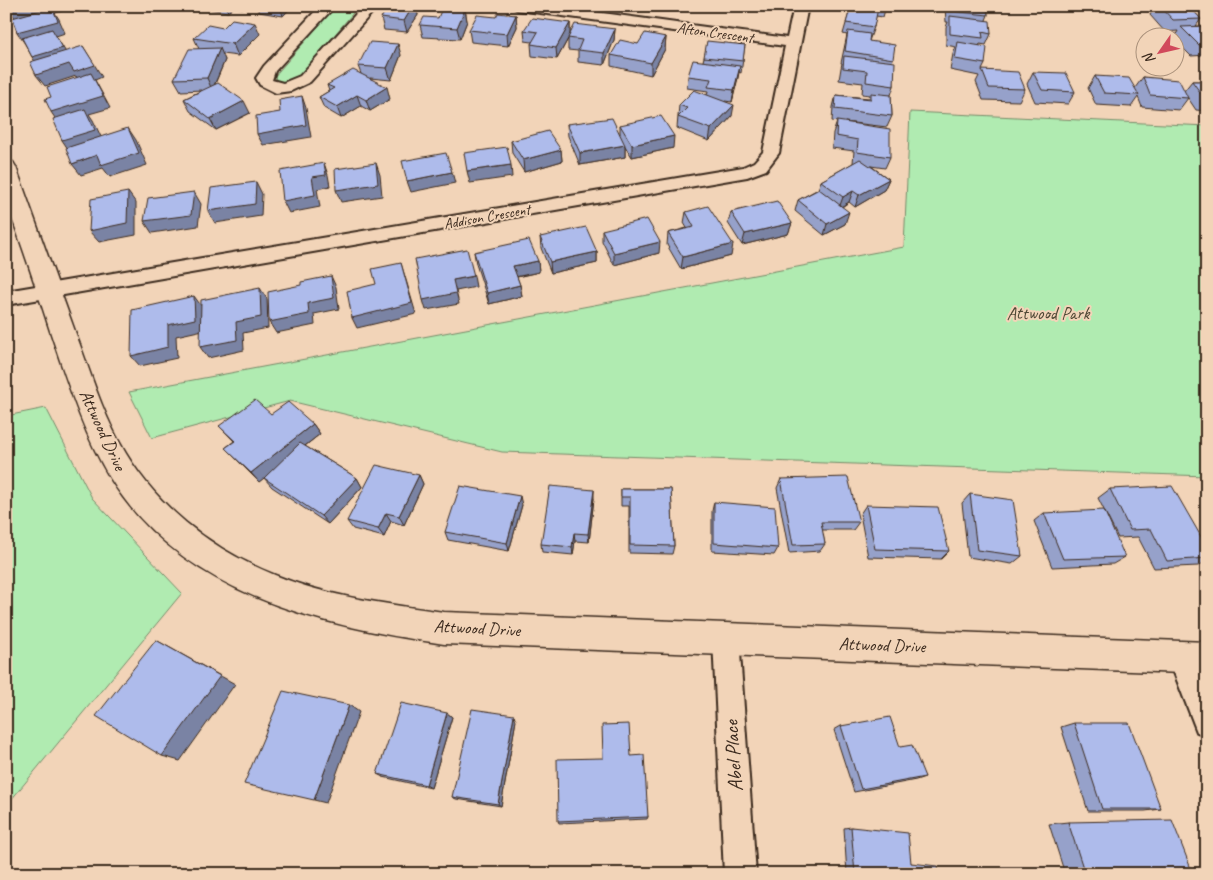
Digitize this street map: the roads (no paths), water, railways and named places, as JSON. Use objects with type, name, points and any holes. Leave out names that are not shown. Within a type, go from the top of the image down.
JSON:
[{"type":"street","points":[[328,6],[269,69],[264,78],[265,82],[276,88],[286,88],[305,79],[371,6]]},
{"type":"street","name":"Afton Crescent","points":[[518,6],[793,43]]},
{"type":"street","name":"Addison Crescent","points":[[6,298],[747,172],[760,166],[771,153],[801,6]]},
{"type":"street","name":"Attwood Drive","points":[[6,167],[95,421],[121,470],[143,500],[160,518],[200,553],[226,568],[297,600],[399,622],[444,628],[1194,658]]},
{"type":"street","name":"Abel Place","points":[[726,639],[740,874]]},
{"type":"street","points":[[1194,658],[1207,722]]},
{"type":"park label","name":"Attwood Park","points":[[1048,313]]}]
